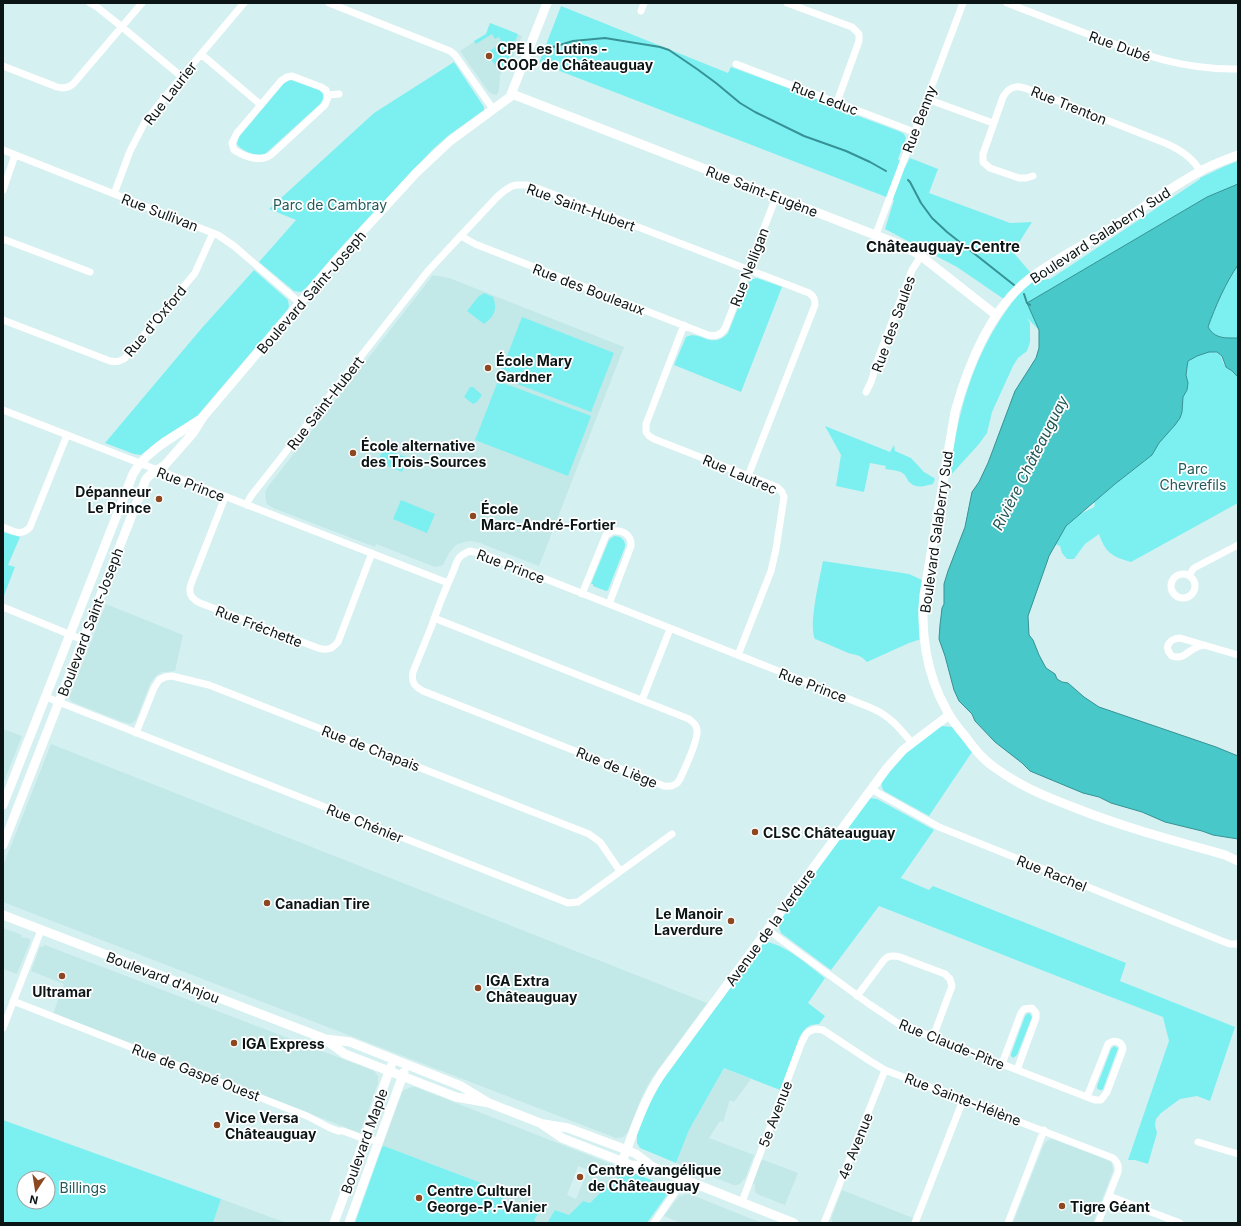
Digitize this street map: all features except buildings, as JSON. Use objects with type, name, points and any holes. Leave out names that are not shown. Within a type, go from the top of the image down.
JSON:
[{"type":"street","points":[[90,3],[122,27],[182,77]]},
{"type":"street","points":[[3,66],[58,87],[68,87],[74,83],[142,3]]},
{"type":"street","name":"Rue Laurier","points":[[114,194],[130,151],[142,127],[157,106],[244,3]]},
{"type":"street","points":[[328,3],[450,51],[455,55],[494,109]]},
{"type":"street","name":"Boulevard Saint-Joseph","points":[[4,840],[146,479],[164,466],[184,444],[203,417],[300,303],[356,239],[429,160],[450,140],[507,100],[512,94],[547,3]]},
{"type":"street","points":[[641,11],[644,3]]},
{"type":"street","points":[[787,3],[852,27],[859,34],[859,41],[836,102]]},
{"type":"street","name":"Rue Benny","points":[[876,234],[963,3]]},
{"type":"street","name":"Rue Dubé","points":[[1007,3],[1134,52],[1163,61],[1202,68],[1238,69]]},
{"type":"street","points":[[201,54],[261,104]]},
{"type":"street","name":"Rue Leduc","points":[[736,64],[914,132]]},
{"type":"street","points":[[290,76],[295,76],[321,87],[326,90],[328,95],[328,100],[325,104],[283,144],[270,156],[260,159],[236,152],[232,148],[232,143],[237,133],[261,104],[283,79],[290,76]]},
{"type":"street","name":"Rue Trenton","points":[[1033,176],[1023,178],[1016,177],[990,168],[984,162],[982,154],[1005,94],[1013,88],[1024,87],[1168,145],[1190,158],[1200,171]]},
{"type":"street","points":[[328,95],[339,94]]},
{"type":"street","name":"Rue Saint-Eugène","points":[[512,94],[776,197],[876,234],[906,247],[921,256],[996,315]]},
{"type":"street","points":[[927,99],[993,123]]},
{"type":"street","name":"Rue Sullivan","points":[[3,150],[213,233],[229,242],[300,303]]},
{"type":"street","points":[[3,190],[15,155]]},
{"type":"street","name":"Boulevard Salaberry Sud","points":[[1238,155],[1200,171],[1112,228],[1058,259],[1028,280],[1010,297],[996,315],[970,366],[955,412],[923,604],[924,639],[928,662],[937,689],[949,715],[984,759],[1005,775],[1036,792],[1062,803],[1120,825],[1225,855],[1238,861]]},
{"type":"street","name":"Rue Saint-Hubert","points":[[246,505],[251,496],[423,278],[497,197],[512,186],[527,185],[748,269],[809,293],[813,296],[815,301],[813,311],[748,476]]},
{"type":"street","name":"Rue Nelligan","points":[[718,334],[724,330],[776,197]]},
{"type":"street","name":"Rue d'Oxford","points":[[3,320],[110,361],[121,361],[195,273],[213,233]]},
{"type":"street","name":"Rue des Bouleaux","points":[[461,236],[473,244],[712,336],[718,334]]},
{"type":"street","points":[[3,239],[90,272]]},
{"type":"street","name":"Rue des Saules","points":[[866,392],[872,382],[879,356],[912,270],[921,256]]},
{"type":"street","name":"Rue Lautrec","points":[[684,325],[646,424],[646,432],[649,436],[777,487],[782,492],[784,501],[771,571],[738,656]]},
{"type":"street","name":"Rue Prince","points":[[3,410],[448,583],[459,558],[464,554],[473,551],[876,710],[891,720],[912,743]]},
{"type":"street","name":"Boulevard Saint-Joseph","points":[[3,805],[133,474],[141,464],[167,441],[203,417]]},
{"type":"street","points":[[3,527],[18,533],[28,530],[67,435]]},
{"type":"street","name":"Rue Fréchette","points":[[225,497],[191,584],[191,596],[200,603],[318,648],[328,650],[338,642],[372,553]]},
{"type":"street","points":[[582,594],[606,535],[612,531],[622,532],[629,536],[631,546],[608,604]]},
{"type":"street","points":[[1189,575],[1194,568],[1238,546]]},
{"type":"street","name":"Rue de Liège","points":[[434,618],[689,718],[695,724],[697,735],[679,781],[673,785],[664,786],[419,689],[413,684],[413,672],[434,618],[448,583]]},
{"type":"street","points":[[3,607],[83,640]]},
{"type":"street","points":[[642,700],[670,629]]},
{"type":"street","points":[[1204,645],[1195,647],[1180,658],[1172,656],[1168,650],[1169,644],[1172,640],[1180,638],[1204,645],[1238,655]]},
{"type":"street","name":"Rue de Chapais","points":[[136,733],[154,688],[157,682],[162,678],[172,676],[209,685],[589,834],[600,842],[620,871]]},
{"type":"street","name":"Rue Chénier","points":[[46,697],[568,903],[578,902],[672,834]]},
{"type":"street","name":"Avenue de la Verdure","points":[[622,1162],[644,1106],[655,1083],[892,761],[912,743],[949,715]]},
{"type":"street","points":[[28,741],[42,746]]},
{"type":"street","name":"Rue Rachel","points":[[871,789],[942,828],[1222,942],[1238,944]]},
{"type":"street","name":"Boulevard d'Anjou","points":[[3,915],[323,1038],[350,1042],[407,1064],[461,1086],[489,1103],[540,1124],[562,1138],[631,1165],[653,1167],[794,1223]]},
{"type":"street","points":[[4,1025],[41,930]]},
{"type":"street","name":"Rue Claude-Pitre","points":[[768,930],[857,996],[899,1024],[1087,1097],[1098,1100],[1103,1098],[1107,1092],[1123,1049],[1122,1044],[1118,1041],[1113,1041],[1108,1044],[1087,1097]]},
{"type":"street","points":[[857,996],[884,960],[892,955],[945,974],[950,979],[952,986],[933,1037]]},
{"type":"street","name":"Rue de Gaspé Ouest","points":[[14,1001],[302,1114],[330,1128],[365,1139],[378,1141]]},
{"type":"street","points":[[1002,1064],[1021,1013],[1024,1009],[1032,1008],[1036,1013],[1036,1018],[1017,1070]]},
{"type":"street","name":"Rue Sainte-Hélène","points":[[813,1029],[820,1029],[827,1032],[885,1070],[1110,1156],[1117,1162],[1118,1172],[1109,1196]]},
{"type":"street","name":"5e Avenue","points":[[742,1202],[800,1047],[806,1034],[813,1029]]},
{"type":"street","name":"Boulevard d'Anjou","points":[[323,1038],[345,1054],[456,1097],[489,1103]]},
{"type":"street","name":"Boulevard Maple","points":[[334,1223],[394,1059]]},
{"type":"street","name":"Boulevard Maple","points":[[350,1220],[407,1064]]},
{"type":"street","name":"4e Avenue","points":[[824,1223],[885,1070]]},
{"type":"street","points":[[915,1223],[964,1100]]},
{"type":"street","name":"Boulevard d'Anjou","points":[[540,1124],[568,1128],[627,1150],[636,1154],[653,1167]]},
{"type":"street","points":[[1008,1223],[1044,1130]]},
{"type":"street","points":[[1198,1142],[1238,1154]]},
{"type":"street","points":[[351,1176],[364,1181]]},
{"type":"street","points":[[654,1223],[684,1179]]},
{"type":"street","points":[[1098,1223],[1109,1196],[1180,1223]]},
{"type":"street","points":[[338,1211],[350,1220]]},
{"type":"shaded area","name":"CPE Les Lutins - COOP de Châteauguay","points":[[490,23],[522,36],[511,63],[504,68],[500,75],[499,90],[497,95],[488,91],[460,51],[486,34]]},
{"type":"shaded area","points":[[433,275],[449,278],[624,347],[539,566],[480,543],[470,541],[456,545],[449,553],[443,565],[435,567],[376,544],[375,547],[273,508],[267,504],[265,493],[267,488]]},
{"type":"shaded area","points":[[106,604],[183,635],[175,671],[163,672],[154,678],[150,684],[136,720],[131,724],[72,702],[69,698]]},
{"type":"shaded area","points":[[3,729],[22,736],[3,784]]},
{"type":"shaded area","points":[[51,744],[707,1003],[651,1079],[642,1096],[628,1132],[623,1137],[616,1138],[3,902],[3,866]]},
{"type":"shaded area","points":[[3,928],[22,935],[21,937],[30,939],[17,974],[3,969]]},
{"type":"shaded area","points":[[45,945],[374,1071],[378,1076],[378,1083],[360,1133],[53,1014],[64,984],[31,971],[40,947]]},
{"type":"shaded area","points":[[724,1068],[751,1079],[734,1102],[730,1100],[723,1122],[720,1121],[709,1138],[754,1155],[745,1179],[737,1185],[676,1163],[689,1130]]},
{"type":"shaded area","points":[[415,1087],[626,1170],[590,1203],[583,1201],[569,1215],[555,1210],[547,1223],[538,1223],[534,1220],[537,1214],[503,1199],[505,1192],[384,1146],[382,1147],[404,1090]],"holes":[[[578,1166],[588,1170],[576,1199],[567,1195]]]},
{"type":"shaded area","points":[[1051,1139],[1105,1159],[1112,1164],[1113,1171],[1093,1223],[1013,1223],[1044,1144]]},
{"type":"shaded area","points":[[761,1159],[798,1173],[785,1205],[755,1192],[755,1185],[753,1183]]},
{"type":"shaded area","points":[[842,1190],[913,1218],[911,1223],[832,1223],[831,1219]]},
{"type":"shaded area","points":[[689,1194],[762,1223],[681,1223],[664,1216],[680,1195],[682,1196]]},
{"type":"shaded area","points":[[221,1199],[287,1223],[213,1223]]},
{"type":"green space","points":[[561,6],[728,73],[731,67],[901,132],[906,138],[898,159],[905,167],[910,158],[938,169],[929,193],[1010,223],[1032,222],[1013,252],[1030,272],[1042,280],[1050,279],[1200,178],[1238,161],[1238,184],[1207,197],[1028,303],[1039,330],[1027,318],[1030,323],[1030,342],[1027,351],[1018,358],[1013,366],[992,412],[987,433],[950,476],[957,430],[969,386],[987,343],[1011,304],[957,267],[885,229],[894,200],[539,63]]},
{"type":"green space","points":[[490,23],[518,34],[506,65],[500,71],[486,53],[502,43],[499,37],[495,39],[492,34],[476,44],[474,41],[486,34]]},
{"type":"green space","name":"Parc de Cambray","points":[[454,62],[484,107],[484,110],[449,135],[433,149],[344,244],[307,287],[301,292],[294,291],[259,262],[296,220],[269,209],[374,113]]},
{"type":"green space","points":[[291,80],[319,90],[323,94],[323,99],[320,104],[265,154],[254,154],[239,147],[237,144],[239,137],[285,82]]},
{"type":"green space","points":[[1238,265],[1238,338],[1221,337],[1214,334],[1208,327],[1221,295]]},
{"type":"green space","points":[[254,270],[288,300],[288,309],[197,416],[190,423],[162,438],[141,455],[134,454],[105,443],[201,329]]},
{"type":"green space","points":[[757,278],[782,287],[741,392],[674,365],[686,337],[691,335],[716,340],[722,338],[728,333],[748,283]]},
{"type":"green space","points":[[484,293],[493,297],[495,309],[493,316],[484,324],[467,311],[478,297]]},
{"type":"green space","points":[[522,317],[614,353],[591,412],[499,377]]},
{"type":"green space","name":"Parc Chevrefils","points":[[1209,352],[1219,354],[1225,366],[1238,377],[1238,503],[1131,562],[1110,553],[1101,540],[1099,534],[1085,544],[1074,559],[1067,559],[1062,553],[1060,546],[1055,544],[1066,526],[1078,515],[1094,507],[1095,503],[1092,503],[1152,455],[1159,443],[1175,425],[1182,412],[1183,397],[1187,390],[1188,383],[1186,375],[1188,361]]},
{"type":"green space","points":[[498,381],[591,416],[568,476],[475,440]]},
{"type":"green space","points":[[470,387],[473,387],[482,395],[477,402],[473,404],[464,397]]},
{"type":"green space","points":[[825,426],[890,452],[894,445],[895,451],[911,458],[924,472],[935,479],[933,484],[927,486],[915,486],[909,482],[902,473],[895,470],[885,469],[886,466],[870,463],[864,492],[836,486],[841,455]]},
{"type":"green space","points":[[383,448],[408,458],[402,472],[378,462]]},
{"type":"green space","points":[[401,500],[435,514],[427,533],[393,519]]},
{"type":"green space","points":[[3,532],[20,537],[8,565],[15,567],[3,598]]},
{"type":"green space","points":[[614,536],[619,537],[625,542],[625,547],[608,590],[606,591],[591,584],[609,540]]},
{"type":"green space","points":[[823,561],[909,574],[922,580],[921,639],[867,662],[859,656],[815,639],[813,633],[814,613]]},
{"type":"green space","points":[[941,726],[953,727],[972,752],[929,816],[884,791],[882,784],[883,779],[905,754]]},
{"type":"green space","points":[[871,798],[877,799],[934,830],[900,879],[901,878],[929,890],[933,886],[1126,963],[1120,981],[1235,1027],[1210,1101],[1197,1096],[1180,1099],[1161,1113],[1156,1119],[1155,1125],[1157,1133],[1148,1164],[1135,1160],[1128,1160],[1169,1041],[1163,1017],[879,906],[831,970],[781,933],[779,927],[780,920]]},
{"type":"green space","points":[[764,942],[771,943],[788,950],[825,978],[808,1003],[825,1016],[819,1024],[811,1025],[806,1028],[800,1036],[780,1090],[724,1068],[689,1130],[676,1163],[640,1148],[637,1143],[637,1135],[651,1099],[662,1081]]},
{"type":"green space","points":[[1028,1013],[1032,1017],[1017,1055],[1013,1058],[1011,1054],[1025,1016]]},
{"type":"green space","points":[[1114,1046],[1118,1048],[1117,1051],[1103,1089],[1099,1090],[1097,1086],[1111,1049]]},
{"type":"green space","name":"Billings","points":[[3,1120],[221,1199],[213,1223],[3,1223]]},
{"type":"green space","points":[[384,1146],[505,1192],[503,1199],[538,1214],[534,1220],[538,1223],[355,1223],[382,1147]]},
{"type":"green space","points":[[626,1170],[664,1185],[668,1190],[667,1195],[647,1223],[547,1223],[555,1210],[569,1215],[583,1201],[590,1203]]},
{"type":"water","name":"Rivière Châteauguay","points":[[1238,184],[1238,265],[1221,295],[1208,327],[1217,336],[1225,338],[1238,338],[1238,377],[1226,367],[1222,356],[1217,352],[1209,352],[1188,361],[1186,375],[1188,383],[1187,390],[1183,397],[1180,418],[1159,443],[1152,455],[1066,526],[1049,556],[1028,616],[1029,635],[1033,640],[1046,668],[1055,674],[1057,679],[1068,683],[1084,697],[1099,707],[1238,756],[1238,839],[1213,835],[1165,822],[1142,812],[1083,793],[1030,771],[995,742],[959,701],[954,690],[939,639],[942,608],[944,604],[944,584],[965,527],[972,492],[979,482],[988,463],[1015,391],[1036,358],[1039,348],[1039,330],[1027,303],[1207,197]]},
{"type":"waterway","points":[[550,48],[573,41],[605,38],[660,47],[669,50],[716,83],[740,103],[755,112],[804,136],[846,151],[886,171]]},
{"type":"waterway","points":[[908,180],[921,203],[932,218],[947,232],[1014,285]]},
{"type":"waterway","points":[[1024,294],[1027,303],[1030,305]]},
{"type":"place","name":"CPE Les Lutins - COOP de Châteauguay","points":[[489,56]]},
{"type":"place","name":"École Mary Gardner","points":[[488,368]]},
{"type":"place","name":"École alternative des Trois-Sources","points":[[353,453]]},
{"type":"place","name":"Dépanneur Le Prince","points":[[159,499]]},
{"type":"place","name":"École Marc-André-Fortier","points":[[473,516]]},
{"type":"place","name":"CLSC Châteauguay","points":[[755,832]]},
{"type":"place","name":"Canadian Tire","points":[[267,903]]},
{"type":"place","name":"Le Manoir Laverdure","points":[[731,921]]},
{"type":"place","name":"Ultramar","points":[[62,976]]},
{"type":"place","name":"IGA Extra Châteauguay","points":[[478,988]]},
{"type":"place","name":"IGA Express","points":[[234,1043]]},
{"type":"place","name":"Vice Versa Châteauguay","points":[[217,1125]]},
{"type":"place","name":"Centre évangélique de Châteauguay","points":[[580,1177]]},
{"type":"place","name":"Centre Culturel George-P.-Vanier","points":[[419,1198]]},
{"type":"place","name":"Tigre Géant","points":[[1062,1206]]},
{"type":"district","name":"Châteauguay-Centre","points":[[943,246]]}]
